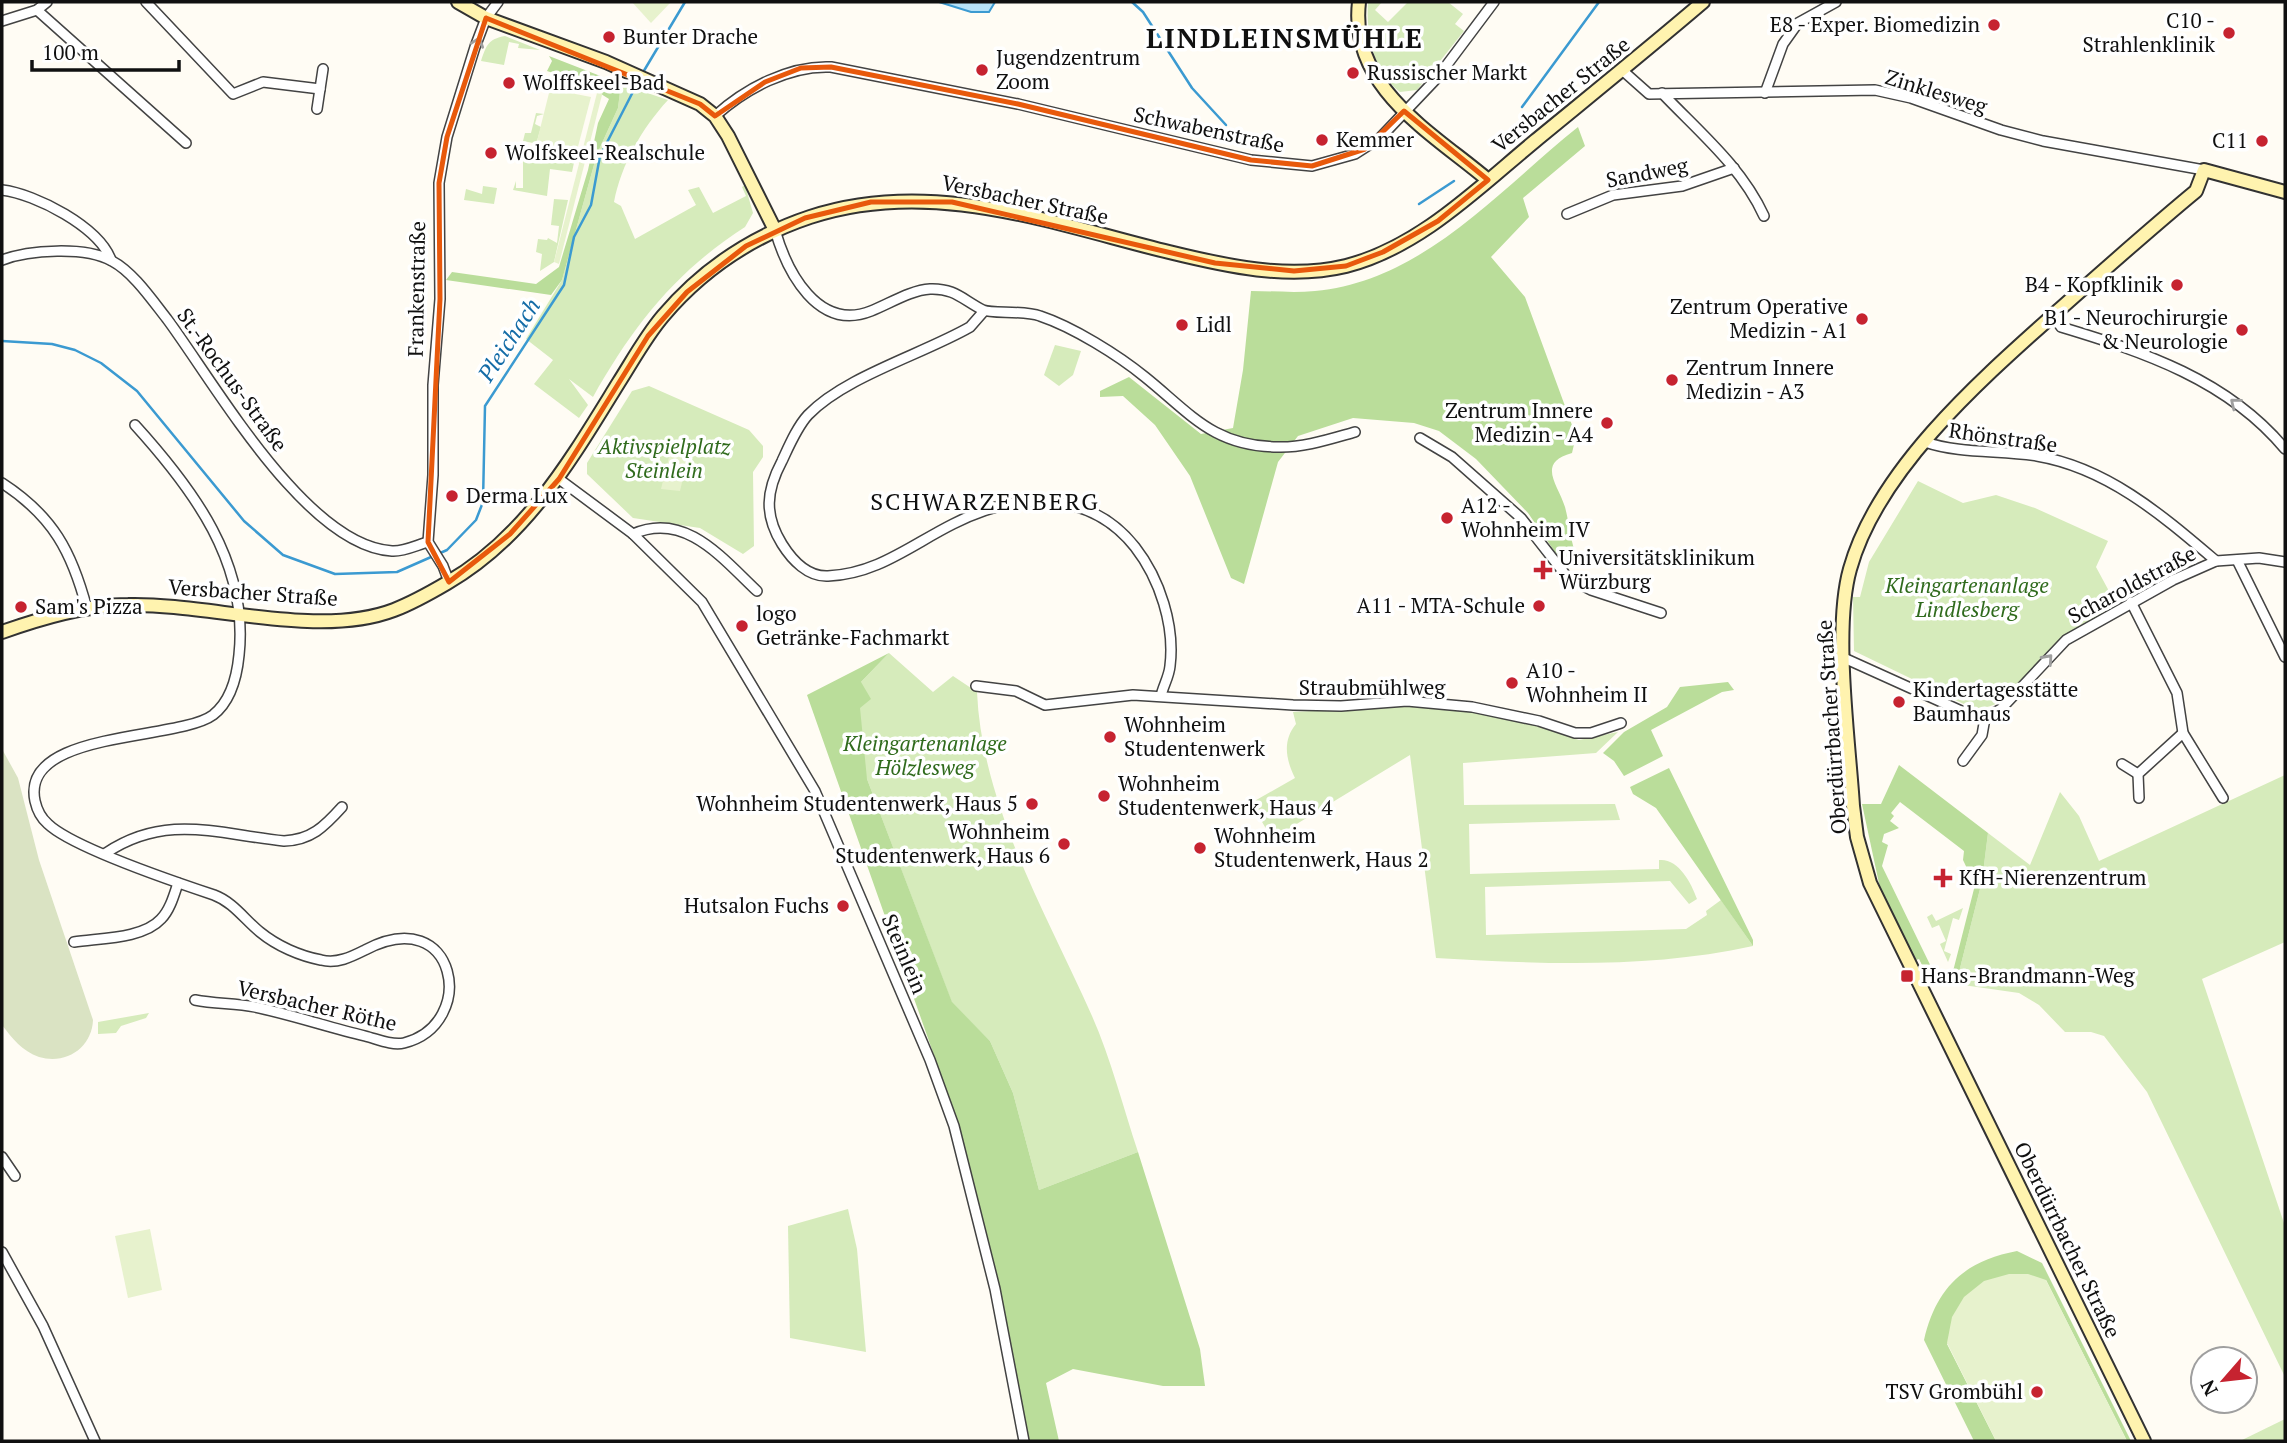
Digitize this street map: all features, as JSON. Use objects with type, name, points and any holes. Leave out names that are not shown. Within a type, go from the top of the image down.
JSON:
[{"type":"street","points":[[2,21],[37,10],[47,2]]},
{"type":"street","points":[[146,2],[233,94],[263,82],[320,89]]},
{"type":"street","points":[[458,2],[486,18],[660,85],[700,104],[715,116],[775,230],[783,255],[802,291],[827,309],[844,316],[867,313],[926,289],[949,289],[984,311],[1018,310],[1059,325],[1119,358],[1185,414],[1221,437],[1277,447],[1309,444],[1355,432]]},
{"type":"street","name":"Frankenstraße","points":[[428,542],[433,475],[433,385],[440,299],[439,183],[447,137],[486,18],[498,2]]},
{"type":"street","points":[[1359,2],[1360,40],[1378,82],[1405,111],[1488,180]]},
{"type":"street","name":"Schwabenstraße","points":[[715,116],[765,82],[801,68],[831,67],[1018,104],[1251,160],[1312,166],[1365,149],[1437,78],[1494,2]]},
{"type":"street","name":"Versbacher Straße","points":[[2,632],[87,609],[136,605],[291,619],[367,617],[394,610],[449,582],[510,534],[559,480],[664,315],[715,266],[775,230],[854,205],[932,200],[1030,217],[1215,263],[1271,271],[1319,270],[1346,266],[1411,238],[1488,180],[1703,2]]},
{"type":"street","points":[[1765,93],[1783,44],[1798,23],[1836,2]]},
{"type":"street","points":[[37,10],[186,142]]},
{"type":"street","points":[[317,109],[323,69]]},
{"type":"street","name":"Zinklesweg","points":[[1622,70],[1641,90],[1649,94],[1875,90],[1911,98],[2001,130],[2043,141],[2203,170]]},
{"type":"street","points":[[1662,93],[1734,168],[1754,194],[1764,216]]},
{"type":"street","name":"Sandweg","points":[[1567,214],[1613,195],[1682,186],[1734,168]]},
{"type":"street","points":[[2203,170],[2285,192]]},
{"type":"street","name":"Oberdürrbacher Straße","points":[[2144,1441],[1870,883],[1857,837],[1853,806],[1844,658],[1844,606],[1850,568],[1877,509],[1925,442],[1984,376],[2196,191],[2203,170]]},
{"type":"street","name":"St.-Rochus-Straße","points":[[2,190],[21,194],[55,209],[90,233],[107,250],[111,260],[159,309],[262,453],[330,524],[371,547],[394,551],[428,542]]},
{"type":"street","points":[[2,260],[33,251],[71,252],[111,260]]},
{"type":"street","points":[[984,311],[970,327],[834,394],[806,417],[778,468],[769,492],[769,516],[776,534],[799,565],[814,574],[830,576],[881,565],[956,522],[987,510],[1039,500],[1075,505],[1102,515],[1123,531],[1144,559],[1167,615],[1170,666],[1161,696]]},
{"type":"street","points":[[2053,315],[2061,327],[2125,347],[2183,370],[2229,397],[2285,449]]},
{"type":"street","name":"Versbacher Röthe","points":[[135,425],[190,489],[205,512],[227,561],[238,614],[240,643],[236,677],[216,712],[186,726],[113,738],[57,758],[43,772],[34,792],[36,806],[44,820],[56,831],[178,884],[221,898],[274,942],[319,960],[344,960],[391,937],[419,940],[444,962],[450,987],[448,1005],[429,1030],[399,1044],[257,1007],[195,1000]]},
{"type":"street","points":[[1420,438],[1452,457],[1521,518],[1568,578],[1591,590],[1661,613]]},
{"type":"street","name":"Rhönstraße","points":[[1925,442],[1941,448],[2038,457],[2081,469],[2113,484],[2154,510],[2216,561]]},
{"type":"street","name":"Steinlein","points":[[559,480],[633,534],[683,581],[713,617],[814,791],[845,857],[930,1060],[954,1126],[995,1289],[1024,1441]]},
{"type":"street","points":[[2,483],[49,523],[65,546],[87,609]]},
{"type":"street","points":[[633,534],[649,527],[685,530],[714,550],[757,591]]},
{"type":"street","points":[[428,542],[436,552],[449,582]]},
{"type":"street","name":"Scharoldstraße","points":[[1962,761],[1982,735],[1985,718],[2001,709],[2066,640],[2131,602],[2216,561],[2259,558],[2285,562]]},
{"type":"street","points":[[2237,560],[2285,657]]},
{"type":"street","points":[[2131,602],[2176,693],[2183,733],[2223,798]]},
{"type":"street","points":[[1844,658],[1968,714],[1985,718]]},
{"type":"street","name":"Straubmühlweg","points":[[976,686],[1016,691],[1045,705],[1133,695],[1293,705],[1341,706],[1407,701],[1472,707],[1575,733],[1591,733],[1621,723]]},
{"type":"street","points":[[2138,798],[2138,774],[2183,733]]},
{"type":"street","points":[[2122,764],[2138,774]]},
{"type":"street","points":[[106,853],[138,834],[166,829],[284,841],[299,840],[319,831],[342,807]]},
{"type":"street","points":[[74,942],[137,932],[154,925],[165,913],[178,884]]},
{"type":"street","points":[[2,1157],[15,1176]]},
{"type":"street","points":[[2,1252],[43,1326],[95,1441]]},
{"type":"highlighted area","points":[[486,18],[700,104],[715,116],[765,82],[801,68],[831,67],[1018,104],[1251,160],[1312,166],[1365,149],[1404,111],[1488,180],[1438,221],[1383,252],[1346,266],[1294,271],[1215,263],[952,202],[871,202],[805,218],[746,246],[687,292],[648,336],[559,479],[510,534],[449,582],[428,542],[440,299],[439,183],[447,137]]},
{"type":"green space","points":[[632,2],[671,2],[651,23]]},
{"type":"green space","points":[[1368,2],[1382,2],[1375,10],[1388,22],[1408,2],[1448,2],[1463,14],[1455,24],[1464,31],[1417,90],[1400,92],[1383,74],[1370,39]]},
{"type":"green space","points":[[505,36],[540,50],[518,48],[519,44],[509,42],[504,65],[481,61],[488,44]]},
{"type":"green space","points":[[549,56],[621,84],[618,108],[597,154],[562,280],[551,295],[446,280],[452,272],[536,284],[559,267],[588,170],[598,123],[609,99],[585,84],[547,71],[552,61]]},
{"type":"green space","points":[[621,84],[668,100],[634,148],[617,188],[614,202],[621,206],[635,239],[696,205],[688,190],[699,187],[713,213],[746,196],[742,187],[745,185],[753,213],[745,227],[697,263],[658,302],[624,347],[593,397],[569,379],[588,405],[579,418],[534,384],[553,360],[526,339],[562,280],[597,154],[618,108]]},
{"type":"green space","points":[[550,89],[591,97],[575,158],[535,149]]},
{"type":"green space","points":[[598,89],[603,91],[559,264],[554,262]]},
{"type":"green space","points":[[536,113],[544,114],[537,116],[535,124],[541,127],[535,148],[575,158],[572,172],[550,169],[547,196],[513,190],[516,181],[516,188],[523,188],[523,148],[532,150],[533,143],[523,141],[525,133],[531,133]]},
{"type":"green space","points":[[1578,127],[1585,146],[1523,198],[1529,217],[1491,257],[1525,297],[1576,436],[1572,453],[1561,457],[1552,468],[1552,475],[1565,507],[1575,552],[1563,559],[1555,552],[1528,513],[1476,459],[1439,431],[1414,423],[1353,418],[1298,436],[1278,462],[1244,584],[1231,578],[1190,476],[1155,425],[1123,396],[1100,397],[1100,391],[1129,377],[1201,434],[1233,428],[1243,370],[1251,291],[1315,291],[1354,284],[1390,270],[1425,252],[1457,229]]},
{"type":"green space","points":[[483,186],[497,188],[494,204],[464,200],[466,189],[482,194]]},
{"type":"green space","points":[[554,199],[568,200],[554,262],[540,271],[542,254],[536,252],[538,239],[548,238],[557,243],[559,226],[551,225]]},
{"type":"green space","points":[[1055,345],[1081,351],[1073,375],[1059,386],[1044,375]]},
{"type":"green space","name":"Aktivspielplatz Steinlein","points":[[649,386],[749,430],[763,446],[763,457],[753,472],[754,546],[743,554],[700,528],[633,518],[587,474],[587,463],[632,391]]},
{"type":"green space","points":[[670,453],[688,457],[680,491],[661,489]]},
{"type":"green space","name":"Kleingartenanlage Lindlesberg","points":[[1918,481],[1963,503],[1996,495],[2035,508],[2108,541],[2096,567],[2117,606],[2064,636],[2012,693],[1987,707],[1972,708],[1854,651],[1853,597],[1860,597],[1869,562]]},
{"type":"green space","name":"Kleingartenanlage Hölzlesweg","points":[[889,653],[933,692],[953,676],[977,692],[991,776],[1004,818],[1037,899],[1099,1032],[1138,1152],[1039,1190],[1013,1093],[990,1041],[952,1003],[867,779],[856,761],[861,682]]},
{"type":"green space","points":[[889,653],[861,682],[871,699],[860,708],[867,779],[952,1002],[990,1041],[1013,1093],[1039,1190],[1138,1152],[1200,1349],[1205,1386],[1163,1386],[1073,1369],[1046,1383],[1059,1441],[1027,1441],[948,1095],[807,695]]},
{"type":"green space","points":[[1728,682],[1734,690],[1722,692],[1651,730],[1663,756],[1624,776],[1614,761],[1603,753],[1624,732],[1667,707],[1680,687]]},
{"type":"green space","points":[[1405,706],[1464,709],[1522,721],[1579,740],[1618,732],[1596,753],[1463,763],[1464,805],[1615,804],[1620,820],[1469,824],[1470,874],[1659,869],[1659,860],[1666,860],[1683,872],[1697,899],[1689,904],[1670,881],[1485,887],[1486,935],[1686,929],[1707,915],[1706,911],[1721,900],[1753,946],[1674,958],[1595,963],[1436,958],[1410,755],[1272,839],[1251,803],[1295,778],[1287,751],[1289,737],[1296,724],[1293,712]]},
{"type":"green space","points":[[2,749],[18,778],[39,860],[93,1020],[92,1030],[83,1046],[68,1056],[59,1058],[39,1057],[27,1051],[2,1025]]},
{"type":"green space","points":[[1899,765],[1988,833],[1982,881],[1956,984],[1950,983],[1975,885],[1963,860],[1964,851],[1900,802],[1891,813],[1894,816],[1890,821],[1899,828],[1884,834],[1882,842],[1888,845],[1882,866],[1937,979],[1921,971],[1924,969],[1919,959],[1916,960],[1880,888],[1862,804],[1881,804]]},
{"type":"green space","points":[[1669,768],[1753,940],[1753,946],[1656,808],[1633,794],[1630,787]]},
{"type":"green space","points":[[2285,775],[2285,942],[2202,979],[2285,1226],[2285,1377],[2147,1092],[2104,1036],[2091,1032],[2065,1032],[2039,1005],[2019,993],[1956,984],[1982,881],[1988,833],[2030,865],[2060,792],[2079,816],[2099,861]]},
{"type":"green space","points":[[1963,908],[1959,920],[1953,918],[1944,951],[1951,954],[1948,962],[1940,944],[1946,941],[1939,925],[1932,928],[1927,917],[1932,914],[1936,921]]},
{"type":"green space","points":[[149,1013],[146,1018],[121,1026],[116,1033],[98,1034],[98,1022]]},
{"type":"green space","points":[[848,1209],[857,1249],[866,1352],[790,1338],[788,1226]]},
{"type":"green space","points":[[150,1229],[162,1290],[128,1298],[115,1236]]},
{"type":"green space","points":[[2017,1251],[2042,1263],[2131,1441],[2127,1441],[2046,1280],[1947,1344],[1996,1441],[1974,1441],[1924,1340],[1936,1306],[1955,1280],[1982,1262]]},
{"type":"green space","name":"TSV Grombühl","points":[[2009,1274],[2028,1274],[2046,1280],[2127,1441],[1996,1441],[1947,1343],[1952,1317],[1964,1297],[1984,1281]]},
{"type":"green space","points":[[2285,1419],[2285,1441],[2240,1441]]},
{"type":"water","points":[[939,2],[995,2],[989,12],[971,12]]},
{"type":"waterway","name":"Pleichach","points":[[642,74],[685,2]]},
{"type":"waterway","name":"Pleichach","points":[[1132,2],[1143,12],[1192,88],[1226,125]]},
{"type":"waterway","name":"Pleichach","points":[[1522,107],[1599,2]]},
{"type":"waterway","name":"Pleichach","points":[[2,341],[52,344],[75,350],[101,363],[137,391],[244,521],[283,555],[335,574],[397,572],[447,550],[476,520],[483,502],[485,406],[564,285],[574,237],[591,205],[600,156],[639,80]]},
{"type":"waterway","name":"Pleichach","points":[[1419,204],[1454,181]]},
{"type":"place","name":"E8 - Exper. Biomedizin","points":[[1994,25]]},
{"type":"place","name":"C10 - Strahlenklinik","points":[[2229,33]]},
{"type":"place","name":"Bunter Drache","points":[[609,37]]},
{"type":"place","name":"Jugendzentrum Zoom","points":[[982,70]]},
{"type":"place","name":"Russischer Markt","points":[[1353,73]]},
{"type":"place","name":"Wolffskeel-Bad","points":[[509,83]]},
{"type":"place","name":"Kemmer","points":[[1322,140]]},
{"type":"place","name":"C11","points":[[2262,141]]},
{"type":"place","name":"Wolfskeel-Realschule","points":[[491,153]]},
{"type":"place","name":"B4 - Kopfklinik","points":[[2177,285]]},
{"type":"place","name":"Zentrum Operative Medizin - A1","points":[[1862,319]]},
{"type":"place","name":"Lidl","points":[[1182,325]]},
{"type":"place","name":"B1 - Neurochirurgie & Neurologie","points":[[2242,330]]},
{"type":"place","name":"Zentrum Innere Medizin - A3","points":[[1672,380]]},
{"type":"place","name":"Zentrum Innere Medizin - A4","points":[[1607,423]]},
{"type":"place","name":"Derma Lux","points":[[452,496]]},
{"type":"place","name":"A12 - Wohnheim IV","points":[[1447,518]]},
{"type":"place","name":"Universitätsklinikum Würzburg","points":[[1543,570]]},
{"type":"place","name":"A11 - MTA-Schule","points":[[1539,606]]},
{"type":"place","name":"Sam's Pizza","points":[[21,607]]},
{"type":"place","name":"logo Getränke-Fachmarkt","points":[[742,626]]},
{"type":"place","name":"A10 - Wohnheim II","points":[[1512,683]]},
{"type":"place","name":"Kindertagesstätte Baumhaus","points":[[1899,702]]},
{"type":"place","name":"Wohnheim Studentenwerk","points":[[1110,737]]},
{"type":"place","name":"Wohnheim Studentenwerk, Haus 4","points":[[1104,796]]},
{"type":"place","name":"Wohnheim Studentenwerk, Haus 5","points":[[1032,804]]},
{"type":"place","name":"Wohnheim Studentenwerk, Haus 6","points":[[1064,844]]},
{"type":"place","name":"Wohnheim Studentenwerk, Haus 2","points":[[1200,848]]},
{"type":"place","name":"KfH-Nierenzentrum","points":[[1943,878]]},
{"type":"place","name":"Hutsalon Fuchs","points":[[843,906]]},
{"type":"place","name":"Hans-Brandmann-Weg","points":[[1907,976]]},
{"type":"place","name":"TSV Grombühl","points":[[2037,1392]]},
{"type":"district","name":"LINDLEINSMÜHLE","points":[[1285,38]]},
{"type":"district","name":"SCHWARZENBERG","points":[[985,502]]}]
